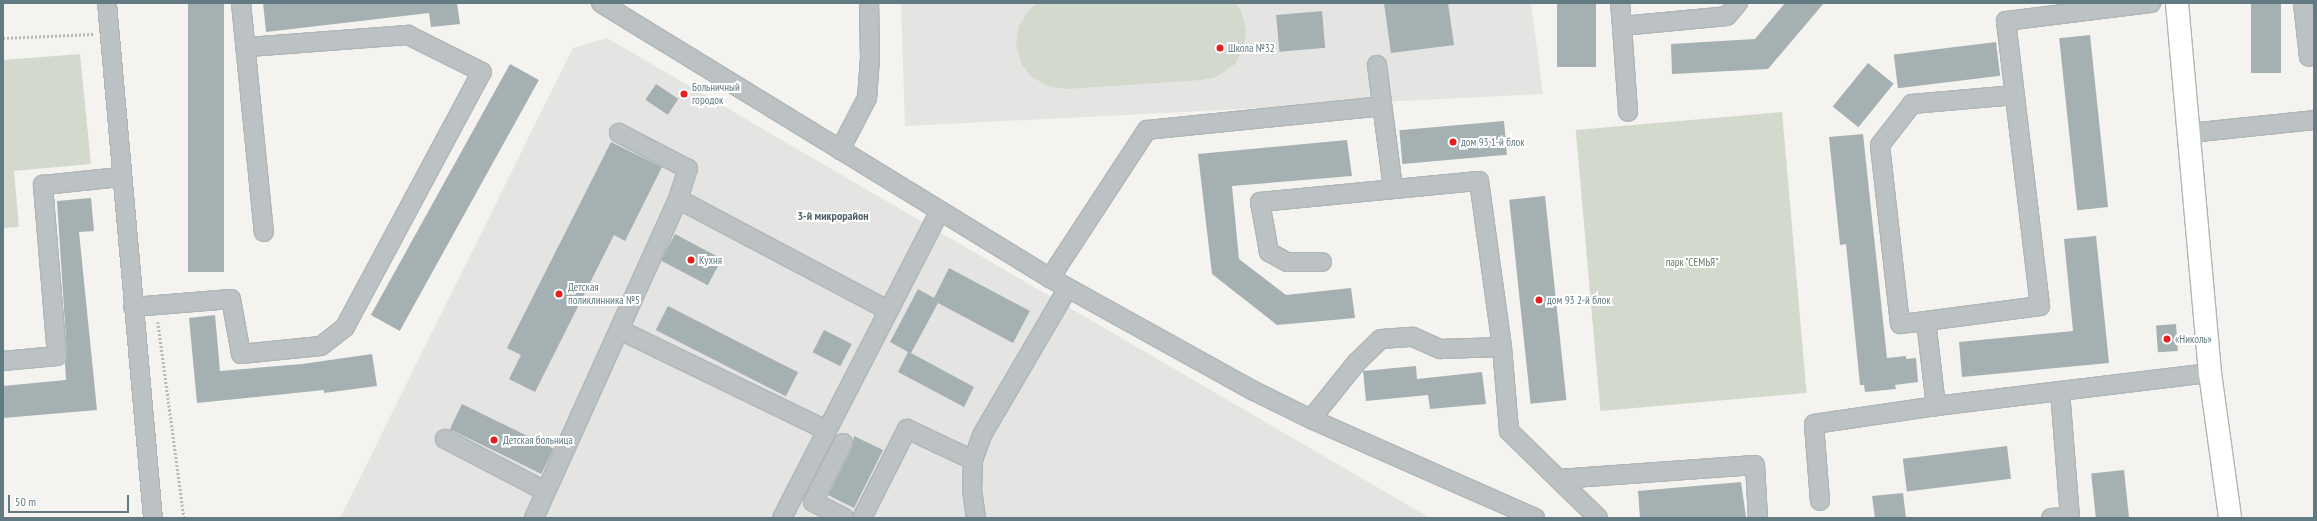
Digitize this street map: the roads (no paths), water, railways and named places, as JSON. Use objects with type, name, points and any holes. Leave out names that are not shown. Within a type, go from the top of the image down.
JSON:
[{"type":"main road","points":[[2177,3],[2210,372],[2230,518]]},
{"type":"street","points":[[107,3],[121,177],[153,518]]},
{"type":"street","points":[[240,3],[247,47],[264,232]]},
{"type":"street","points":[[601,3],[939,212],[1050,278],[1254,391],[1499,511],[1535,518]]},
{"type":"street","points":[[840,150],[867,98],[870,58],[869,3]]},
{"type":"street","points":[[1620,3],[1628,112]]},
{"type":"street","points":[[1622,26],[1727,16],[1738,3]]},
{"type":"street","points":[[2015,95],[1912,104],[1880,146],[1900,324],[2040,306],[2015,95],[2006,21],[2030,10],[2151,3]]},
{"type":"street","points":[[2302,3],[2309,57]]},
{"type":"street","points":[[133,307],[231,299],[241,354],[321,346],[345,327],[482,72],[408,36],[247,47]]},
{"type":"street","points":[[1376,65],[1393,189]]},
{"type":"street","points":[[1050,278],[1147,130],[1382,106]]},
{"type":"street","points":[[2189,133],[2314,120]]},
{"type":"street","points":[[534,518],[678,199],[688,169],[619,133]]},
{"type":"street","points":[[3,361],[57,356],[43,185],[121,177]]},
{"type":"street","points":[[1322,262],[1287,262],[1269,252],[1260,202],[1479,181],[1502,347],[1509,431],[1598,518]]},
{"type":"street","points":[[678,199],[888,310]]},
{"type":"street","points":[[782,518],[939,212]]},
{"type":"street","points":[[976,518],[972,491],[973,460],[982,435],[1068,288]]},
{"type":"street","points":[[1926,321],[1936,406]]},
{"type":"street","points":[[620,330],[826,430]]},
{"type":"street","points":[[1311,419],[1357,362],[1381,339],[1414,337],[1440,349],[1502,347]]},
{"type":"street","points":[[1820,501],[1814,424],[1936,406],[2210,372]]},
{"type":"street","points":[[2051,518],[2070,518],[2060,391]]},
{"type":"street","points":[[862,518],[907,429],[973,460]]},
{"type":"street","points":[[445,439],[545,491]]},
{"type":"street","points":[[842,443],[813,502],[844,518]]},
{"type":"street","points":[[1559,479],[1755,465],[1758,518]]},
{"type":"place","name":"Школа №32","points":[[1220,48]]},
{"type":"place","name":"Больничный городок","points":[[684,94]]},
{"type":"place","name":"дом 93 1-й блок","points":[[1453,142]]},
{"type":"place","name":"Кухня","points":[[691,260]]},
{"type":"place","name":"Детская поликлинника №5","points":[[559,294]]},
{"type":"place","name":"дом 93 2-й блок","points":[[1539,300]]},
{"type":"place","name":"«Николь»","points":[[2167,339]]},
{"type":"place","name":"Детская больница","points":[[494,440]]},
{"type":"district","name":"3-й микрорайон","points":[[833,216]]},
{"type":"park label","name":"парк \"СЕМЬЯ\"","points":[[1692,262]]}]
